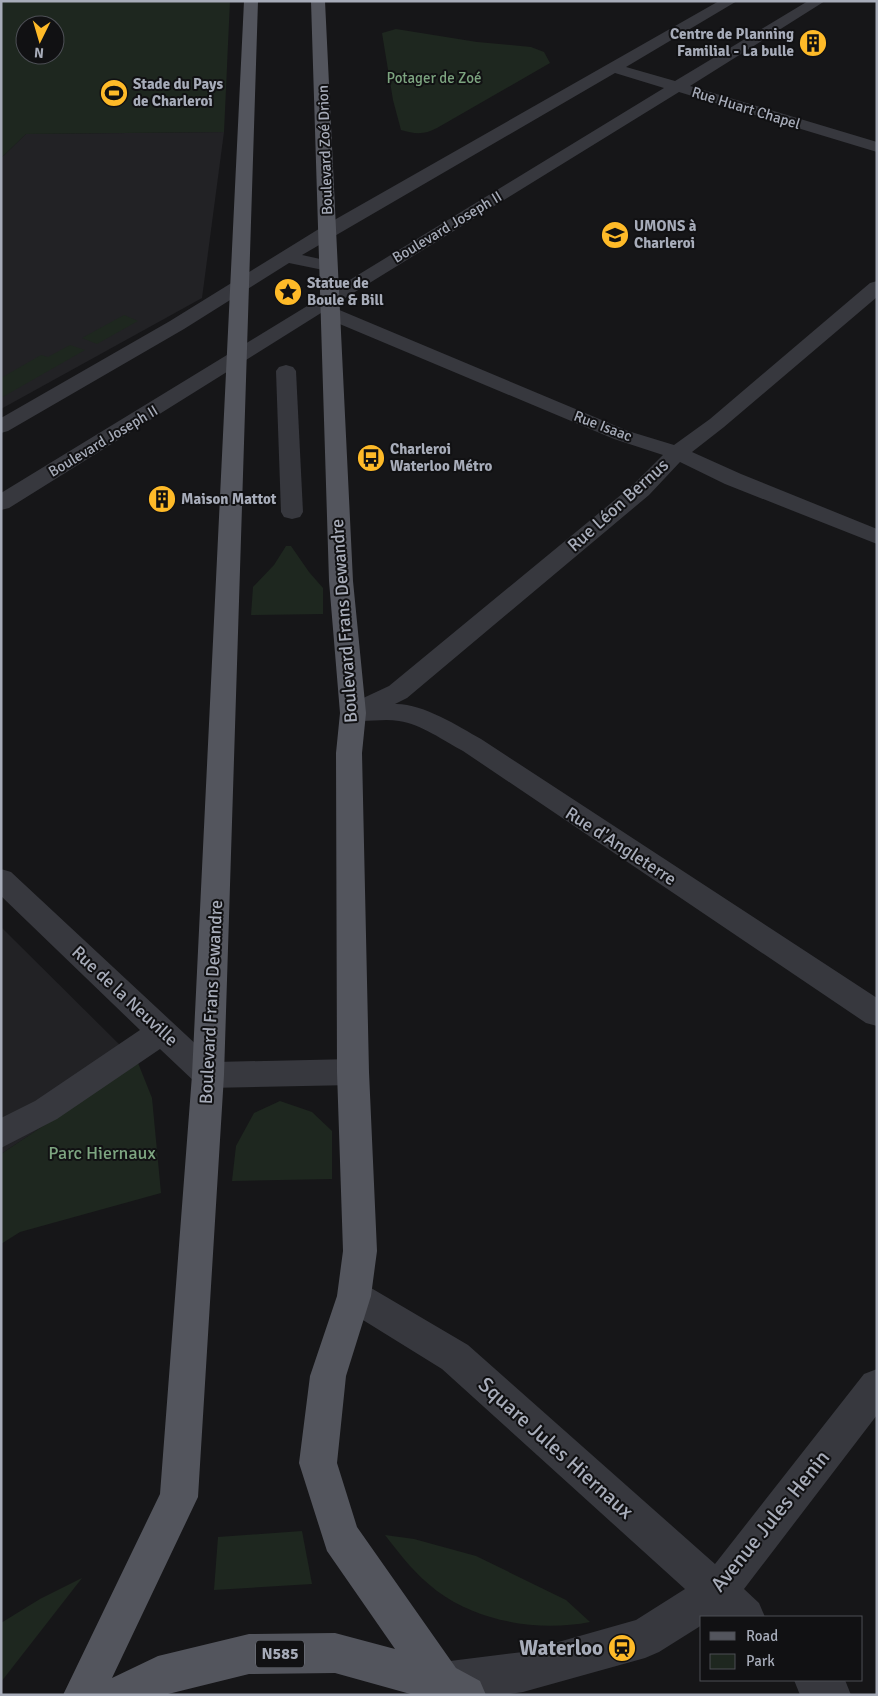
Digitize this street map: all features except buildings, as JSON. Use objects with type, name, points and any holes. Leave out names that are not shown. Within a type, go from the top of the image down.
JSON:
[{"type":"main road","points":[[240,286],[252,1]]},
{"type":"main road","name":"Boulevard Zoé Drion","points":[[318,1],[328,231],[329,306]]},
{"type":"main road","name":"Boulevard Frans Dewandre","points":[[83,1695],[179,1497],[208,1074],[240,286]]},
{"type":"main road","name":"Boulevard Frans Dewandre","points":[[329,306],[341,581],[353,713],[349,754],[353,1072],[360,1251],[354,1296],[328,1376],[318,1463],[341,1536],[454,1688]]},
{"type":"main road","name":"N585","points":[[122,1695],[158,1676],[249,1654],[335,1653],[454,1688]]},
{"type":"street","points":[[7,420],[240,286],[328,231],[730,1]]},
{"type":"street","name":"Boulevard Joseph II","points":[[1,503],[237,358],[329,306],[677,87],[818,1]]},
{"type":"street","name":"Rue Huart Chapel","points":[[615,68],[877,147]]},
{"type":"street","points":[[285,257],[328,266]]},
{"type":"street","name":"Rue Léon Bernus","points":[[353,713],[398,692],[641,490],[677,453],[717,423],[877,287]]},
{"type":"street","name":"Rue Isaac","points":[[329,306],[622,435],[677,453],[734,479],[877,536]]},
{"type":"street","points":[[286,372],[292,512]]},
{"type":"street","name":"Rue d'Angleterre","points":[[353,713],[402,712],[447,731],[877,1014]]},
{"type":"street","name":"Rue de la Neuville","points":[[1,879],[208,1074]]},
{"type":"street","points":[[1,1134],[46,1110],[162,1031]]},
{"type":"street","points":[[208,1074],[353,1072]]},
{"type":"street","name":"Square Jules Hiernaux","points":[[354,1296],[455,1357],[731,1605]]},
{"type":"street","name":"Avenue Jules Henin","points":[[702,1616],[731,1605],[877,1386]]},
{"type":"street","name":"Avenue Jules Henin","points":[[454,1688],[522,1672],[644,1638],[700,1617]]},
{"type":"street","points":[[815,1681],[831,1695]]},
{"type":"shaded area","points":[[224,132],[202,298],[1,409],[1,158],[26,134]]},
{"type":"shaded area","points":[[1,927],[138,1063],[1,1154]]},
{"type":"green space","name":"Stade du Pays de Charleroi","points":[[1,1],[230,1],[224,132],[26,134],[1,158]]},
{"type":"green space","name":"Potager de Zoé","points":[[396,29],[477,42],[531,47],[544,52],[550,63],[428,132],[415,133],[401,130],[393,100],[382,33]]},
{"type":"green space","points":[[124,315],[138,321],[97,344],[82,338]]},
{"type":"green space","points":[[70,345],[85,350],[1,398],[1,378],[41,355],[48,357]]},
{"type":"green space","points":[[286,546],[291,546],[323,588],[323,614],[251,615],[253,587],[274,565]]},
{"type":"green space","name":"Parc Hiernaux","points":[[138,1063],[152,1098],[161,1193],[20,1232],[1,1244],[1,1154]]},
{"type":"green space","points":[[280,1101],[312,1112],[332,1131],[332,1179],[232,1181],[236,1146],[254,1113]]},
{"type":"green space","points":[[302,1531],[312,1584],[214,1590],[218,1537]]},
{"type":"green space","points":[[385,1535],[414,1539],[476,1556],[566,1600],[590,1622],[571,1625],[530,1625],[490,1617],[471,1610],[454,1602],[429,1585],[409,1565]]},
{"type":"green space","points":[[82,1578],[1,1682],[1,1623],[40,1599]]},
{"type":"place","name":"Centre de Planning Familial - La bulle","points":[[813,43]]},
{"type":"place","name":"Stade du Pays de Charleroi","points":[[114,93]]},
{"type":"place","name":"UMONS à Charleroi","points":[[615,235]]},
{"type":"place","name":"Statue de Boule & Bill","points":[[288,292]]},
{"type":"place","name":"Charleroi Waterloo Métro","points":[[371,458]]},
{"type":"place","name":"Maison Mattot","points":[[162,499]]},
{"type":"place","name":"Waterloo","points":[[622,1648]]}]
